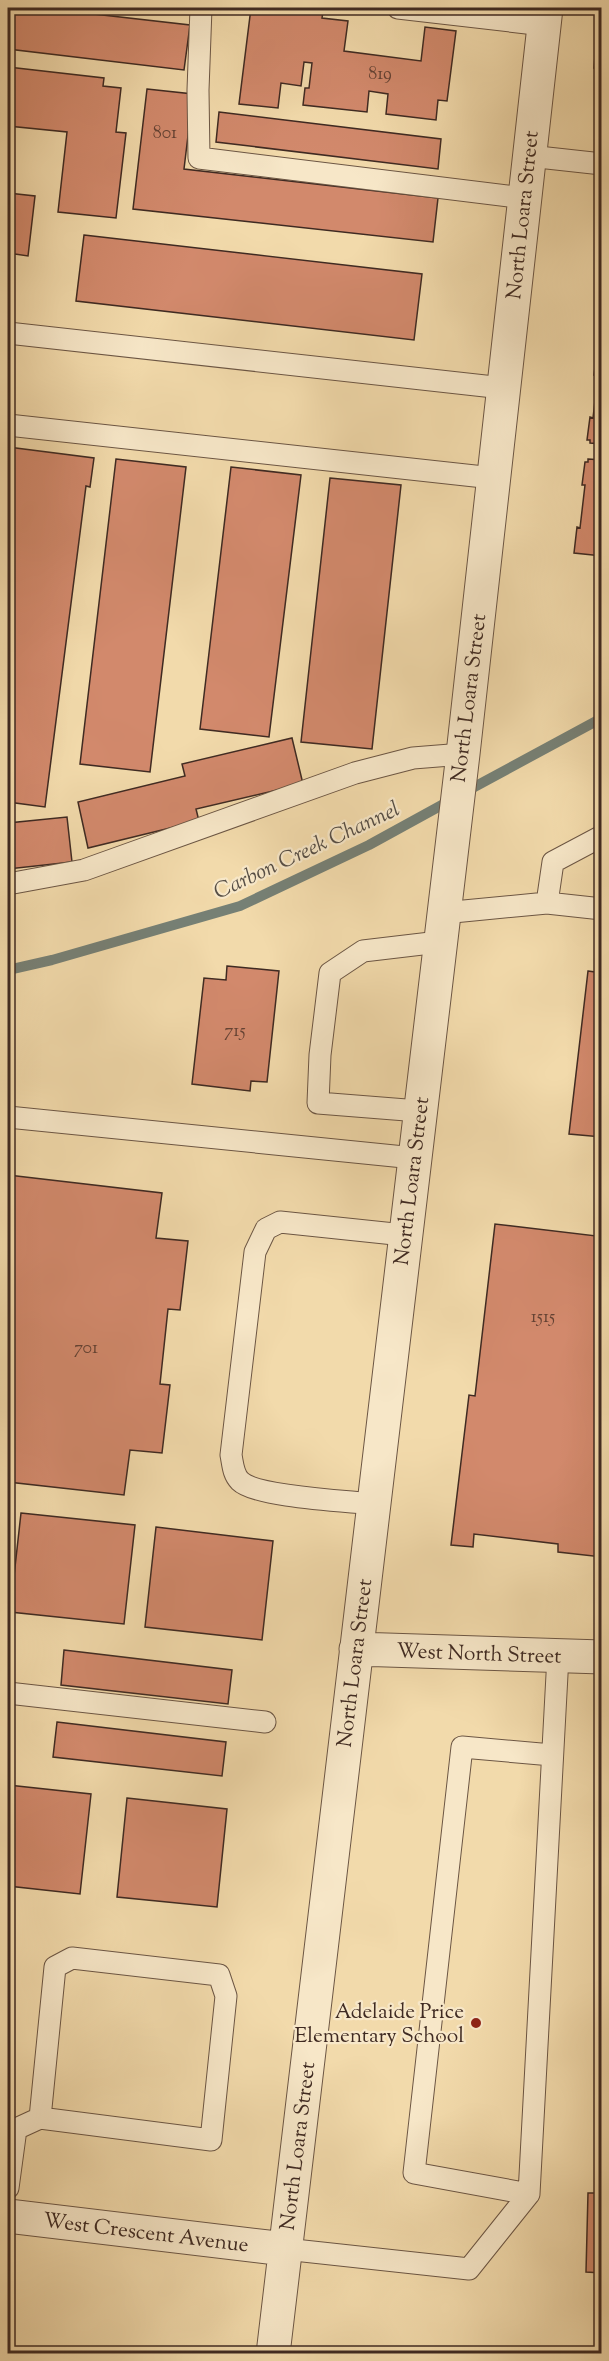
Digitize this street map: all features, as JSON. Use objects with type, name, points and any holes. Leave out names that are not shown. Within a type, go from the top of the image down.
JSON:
[{"type":"street","name":"North Loara Street","points":[[273,2354],[461,759],[545,16]]},
{"type":"street","name":"West North Street","points":[[356,1649],[602,1657]]},
{"type":"street","name":"West Crescent Avenue","points":[[8,2216],[285,2249]]},
{"type":"lane","points":[[201,8],[198,90],[199,158],[524,198]]},
{"type":"lane","points":[[398,8],[545,16]]},
{"type":"lane","points":[[529,156],[602,164]]},
{"type":"lane","points":[[8,333],[503,388]]},
{"type":"lane","points":[[8,424],[493,478]]},
{"type":"lane","points":[[8,884],[84,870],[355,773],[413,758],[461,759]]},
{"type":"lane","points":[[547,903],[553,862],[602,836]]},
{"type":"lane","points":[[419,1111],[318,1103],[320,1055],[330,973],[363,951],[441,928],[547,903],[602,909]]},
{"type":"lane","points":[[8,1117],[414,1158]]},
{"type":"lane","points":[[373,1504],[267,1492],[241,1483],[234,1473],[231,1455],[244,1337],[255,1252],[266,1229],[280,1222],[405,1235]]},
{"type":"lane","points":[[285,2249],[469,2269],[529,2194],[558,1656]]},
{"type":"lane","points":[[8,1694],[265,1722]]},
{"type":"lane","points":[[529,2194],[414,2173],[462,1747],[552,1755]]},
{"type":"lane","points":[[8,2188],[16,2129],[40,2118],[211,2140],[226,1996],[219,1975],[72,1958],[55,1967],[40,2118]]},
{"type":"building","points":[[8,8],[41,8],[190,25],[184,70],[8,49]]},
{"type":"building","points":[[251,8],[289,8],[323,12],[322,18],[348,21],[344,51],[421,61],[425,27],[456,31],[447,101],[438,100],[436,120],[386,114],[388,94],[369,91],[367,112],[303,105],[305,88],[309,88],[312,63],[304,62],[301,86],[281,83],[278,108],[239,104]]},
{"type":"building","points":[[599,8],[602,8],[602,69],[594,68]]},
{"type":"building","points":[[8,67],[104,78],[103,86],[121,88],[116,132],[126,133],[116,218],[58,212],[67,132],[8,126]]},
{"type":"building","points":[[147,89],[193,94],[184,169],[438,198],[433,242],[133,209]]},
{"type":"building","points":[[219,112],[441,139],[438,169],[216,142]]},
{"type":"building","points":[[8,193],[35,196],[28,256],[8,253]]},
{"type":"building","points":[[84,235],[422,274],[414,340],[76,301]]},
{"type":"building","points":[[602,241],[602,267],[598,267]]},
{"type":"building","points":[[599,308],[602,308],[602,332],[596,331]]},
{"type":"building","points":[[601,349],[602,444],[590,443],[590,440],[587,440],[590,417],[593,418],[598,375],[594,375],[597,352],[601,352]]},
{"type":"building","points":[[8,447],[94,458],[90,487],[86,486],[45,807],[8,802],[8,519],[11,495],[8,494]]},
{"type":"building","points":[[116,459],[186,467],[150,772],[80,764]]},
{"type":"building","points":[[588,459],[602,460],[602,556],[574,553],[577,527],[580,528],[585,462],[588,462]]},
{"type":"building","points":[[231,467],[301,475],[269,737],[200,729]]},
{"type":"building","points":[[330,478],[401,485],[372,749],[301,742]]},
{"type":"building","points":[[292,738],[303,784],[196,809],[199,821],[88,848],[78,802],[185,776],[182,764]]},
{"type":"building","points":[[67,817],[72,862],[8,869],[8,823]]},
{"type":"building","points":[[227,966],[279,971],[267,1082],[251,1081],[250,1091],[192,1084],[204,978],[226,980]]},
{"type":"building","points":[[588,971],[602,973],[602,1137],[569,1134]]},
{"type":"building","points":[[8,1175],[162,1193],[156,1238],[188,1241],[180,1310],[168,1309],[160,1384],[170,1385],[162,1453],[130,1450],[124,1495],[8,1482]]},
{"type":"building","points":[[602,1193],[602,1557],[558,1552],[558,1544],[474,1534],[473,1547],[451,1545],[469,1395],[475,1396],[495,1224],[596,1236]]},
{"type":"building","points":[[21,1513],[135,1525],[124,1624],[10,1612]]},
{"type":"building","points":[[156,1527],[273,1541],[262,1640],[145,1627]]},
{"type":"building","points":[[64,1650],[232,1670],[228,1704],[61,1685]]},
{"type":"building","points":[[57,1722],[226,1742],[222,1776],[53,1757]]},
{"type":"building","points":[[8,1785],[91,1794],[80,1894],[8,1886]]},
{"type":"building","points":[[127,1798],[227,1809],[217,1907],[117,1897]]},
{"type":"building","points":[[588,2193],[602,2193],[602,2273],[586,2272]]},
{"type":"waterway","name":"Carbon Creek Channel","points":[[465,792],[602,718]]},
{"type":"waterway","name":"Carbon Creek Channel","points":[[8,970],[52,960],[240,906],[369,845],[451,800]]},
{"type":"place","name":"Adelaide Price Elementary School","points":[[476,2023]]}]
